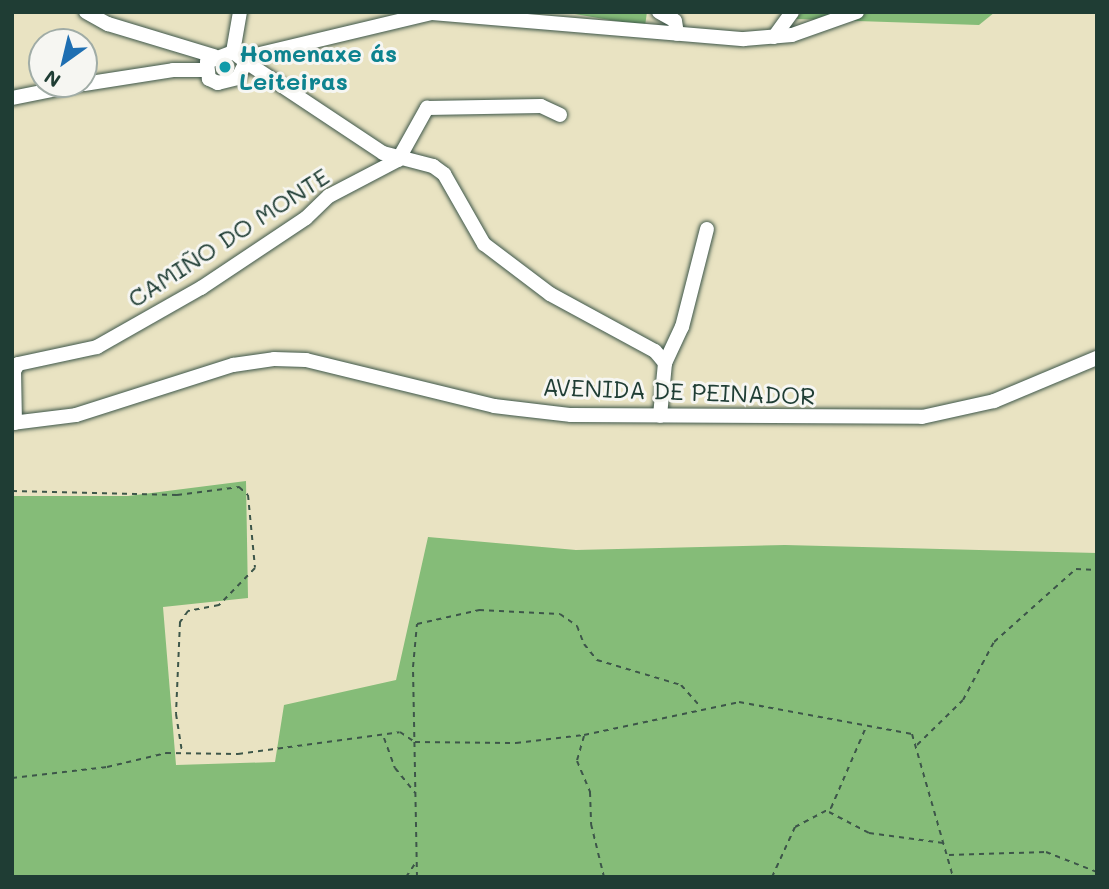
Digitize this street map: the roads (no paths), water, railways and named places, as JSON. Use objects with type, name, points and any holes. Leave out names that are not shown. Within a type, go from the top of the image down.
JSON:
[{"type":"street","points":[[86,12],[108,24],[214,56],[241,57],[432,13],[524,17],[677,34],[774,37],[857,12]]},
{"type":"street","points":[[214,56],[206,70],[209,79],[229,83],[238,78],[241,57],[240,12]]},
{"type":"street","points":[[659,12],[675,22],[677,34]]},
{"type":"street","points":[[774,37],[792,12]]},
{"type":"street","points":[[241,57],[398,160],[433,166],[444,174],[484,244],[550,294],[655,351],[665,363]]},
{"type":"street","points":[[98,82],[173,69],[206,70]]},
{"type":"street","points":[[398,160],[428,108],[541,106],[560,115]]},
{"type":"street","name":"CAMIÑO DO MONTE","points":[[14,423],[14,371],[18,363],[97,347],[201,288],[306,218],[329,196],[398,160]]},
{"type":"street","points":[[660,415],[665,363],[682,327],[707,229]]},
{"type":"street","name":"AVENIDA DE PEINADOR","points":[[14,423],[76,415],[233,365],[274,359],[306,360],[494,406],[571,415],[922,418],[994,401],[1097,358]]},
{"type":"place","name":"Homenaxe ás Leiteiras","points":[[225,67]]}]
